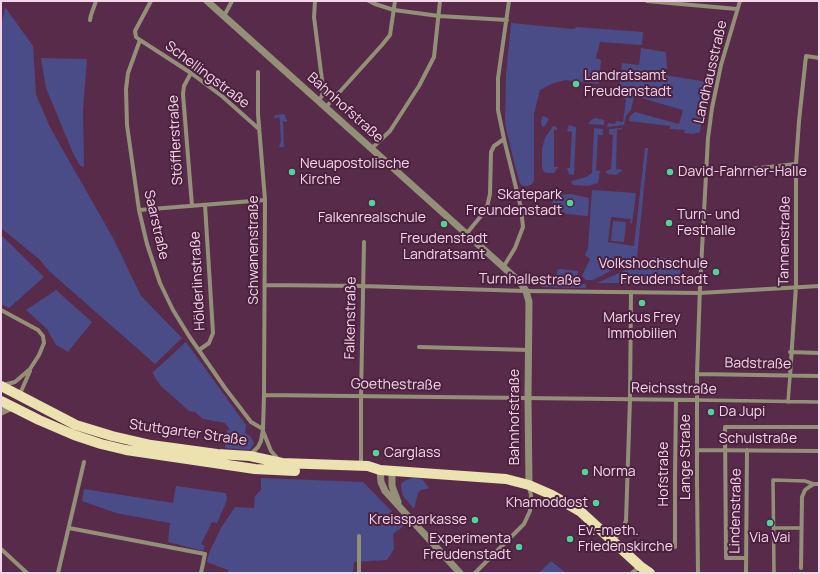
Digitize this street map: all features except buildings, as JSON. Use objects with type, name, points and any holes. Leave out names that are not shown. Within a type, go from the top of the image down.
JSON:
[{"type":"main road","name":"Stuttgarter Straße","points":[[1,386],[76,425],[112,436],[151,445],[217,454],[250,456],[282,463],[361,466],[380,470]]},
{"type":"main road","points":[[12,407],[18,396]]},
{"type":"main road","name":"Stuttgarter Straße","points":[[1,401],[74,435],[126,450],[255,469],[368,472],[392,470],[506,479],[529,485],[552,495],[581,512],[640,566],[650,573]]},
{"type":"main road","points":[[255,469],[259,466],[282,463]]},
{"type":"street","points":[[90,20],[96,1]]},
{"type":"street","name":"Saarstraße","points":[[151,1],[135,31],[136,37],[140,40],[128,73],[126,89],[127,125],[139,210],[147,244],[160,283],[173,310],[189,336],[212,370],[251,422],[263,429]]},
{"type":"street","name":"Bahnhofstraße","points":[[207,1],[371,149],[504,266],[520,282],[526,291],[529,302],[529,485]]},
{"type":"street","points":[[224,16],[232,1]]},
{"type":"street","points":[[315,1],[314,17],[323,88],[322,96],[318,101]]},
{"type":"street","points":[[369,1],[394,10],[439,16],[507,20]]},
{"type":"street","points":[[326,108],[382,46],[390,35],[394,1]]},
{"type":"street","points":[[371,149],[390,131],[419,86],[434,57],[440,1]]},
{"type":"street","points":[[504,266],[515,248],[523,227],[521,208],[498,110],[498,78],[509,1]]},
{"type":"street","points":[[647,1],[737,9]]},
{"type":"street","name":"Landhausstraße","points":[[700,293],[708,142],[712,108],[721,65],[740,1]]},
{"type":"street","name":"Schellingstraße","points":[[140,40],[191,73],[223,97],[259,129]]},
{"type":"street","name":"Tannenstraße","points":[[788,402],[790,352],[796,286],[796,164],[799,121],[806,56],[819,58]]},
{"type":"street","name":"Schwanenstraße","points":[[250,456],[254,453],[261,441],[263,429],[264,395],[265,200],[259,129],[258,72]]},
{"type":"street","name":"Stöfflerstraße","points":[[191,73],[184,86],[183,94],[192,206]]},
{"type":"street","points":[[466,233],[482,216],[487,207],[490,194],[491,152],[494,146],[504,139]]},
{"type":"street","points":[[742,170],[796,164]]},
{"type":"street","points":[[139,210],[265,200]]},
{"type":"street","name":"Hölderlinstraße","points":[[199,350],[209,343],[213,333],[205,205]]},
{"type":"street","name":"Falkenstraße","points":[[361,466],[362,286],[364,242]]},
{"type":"street","name":"Turnhallestraße","points":[[265,285],[700,293],[796,286],[819,286]]},
{"type":"street","points":[[613,541],[626,521],[630,399],[631,292]]},
{"type":"street","name":"Lange Straße","points":[[698,573],[697,400],[700,293]]},
{"type":"street","points":[[1,310],[38,330],[43,336],[44,343],[18,396]]},
{"type":"street","name":"Bahnhofstraße","points":[[419,348],[529,350]]},
{"type":"street","points":[[790,352],[819,353]]},
{"type":"street","points":[[1,386],[15,382],[30,370]]},
{"type":"street","name":"Badstraße","points":[[698,374],[819,376]]},
{"type":"street","name":"Goethestraße","points":[[264,395],[528,398]]},
{"type":"street","name":"Reichsstraße","points":[[528,398],[819,402]]},
{"type":"street","name":"Hofstraße","points":[[675,547],[674,479],[676,400]]},
{"type":"street","points":[[1,412],[12,407]]},
{"type":"street","points":[[746,558],[726,558],[725,427],[819,427]]},
{"type":"street","name":"Schwanenstraße","points":[[263,429],[271,452],[282,463]]},
{"type":"street","name":"Schulstraße","points":[[697,450],[819,451]]},
{"type":"street","name":"Lindenstraße","points":[[746,573],[747,450]]},
{"type":"street","points":[[58,573],[84,462]]},
{"type":"street","points":[[380,470],[383,487],[460,573]]},
{"type":"street","points":[[392,470],[392,486],[400,506]]},
{"type":"street","points":[[774,573],[773,480],[805,481],[819,484]]},
{"type":"street","points":[[801,568],[802,497],[805,490],[814,484]]},
{"type":"street","points":[[475,573],[524,524],[530,511],[531,495],[529,485]]},
{"type":"street","points":[[69,528],[205,554],[201,573]]},
{"type":"street","points":[[774,528],[801,528]]},
{"type":"street","points":[[359,536],[359,573]]},
{"type":"street","points":[[1,549],[27,573]]},
{"type":"street","points":[[632,573],[640,566]]},
{"type":"shaded area","points":[[5,7],[33,46],[36,95],[51,129],[113,238],[141,296],[182,338],[155,364],[49,271],[40,260],[1,228],[1,29]]},
{"type":"shaded area","points":[[511,23],[573,29],[577,27],[643,32],[642,45],[600,42],[596,58],[601,60],[599,84],[565,80],[551,84],[540,90],[534,114],[534,180],[533,183],[528,186],[523,186],[520,183],[505,124],[506,75]]},
{"type":"shaded area","points":[[641,48],[666,52],[667,69],[659,70],[658,74],[708,82],[700,132],[693,134],[684,133],[685,130],[670,129],[670,126],[629,121],[630,116],[635,112],[679,124],[683,110],[634,96],[631,110],[626,116],[624,125],[607,127],[608,123],[615,124],[616,121],[623,122],[626,100],[619,94],[622,63],[639,65]]},
{"type":"shaded area","points":[[41,58],[87,59],[83,109],[84,166],[82,167],[73,153],[46,88]]},
{"type":"shaded area","points":[[284,114],[287,122],[283,121],[284,147],[279,147],[281,141],[280,120],[279,117],[274,119],[275,115]]},
{"type":"shaded area","points":[[544,116],[549,119],[545,126],[542,127],[541,121],[542,117]]},
{"type":"shaded area","points":[[595,118],[604,120],[604,125],[588,124]]},
{"type":"shaded area","points":[[569,125],[576,127],[574,175],[569,174],[567,168],[570,168],[572,132],[567,131]]},
{"type":"shaded area","points":[[553,126],[557,128],[557,130],[554,130],[554,167],[558,167],[554,173],[547,173],[544,172],[542,167],[542,149],[545,138]]},
{"type":"shaded area","points":[[594,128],[603,129],[603,135],[598,135],[596,170],[600,171],[598,183],[588,186],[574,185],[571,183],[572,181],[586,177],[592,173]]},
{"type":"shaded area","points":[[622,128],[617,130],[616,169],[623,170],[616,175],[608,174],[606,171],[611,169],[613,135],[609,134],[609,129]]},
{"type":"shaded area","points":[[645,148],[648,148],[637,257],[633,257],[632,260],[593,280],[586,280],[582,276],[590,259],[585,255],[588,248],[592,190],[636,193],[632,224],[630,223],[631,219],[611,217],[608,242],[634,246]]},
{"type":"shaded area","name":"Skatepark Freundenstadt","points":[[571,194],[589,198],[588,216],[566,214],[564,212],[554,211],[552,208],[553,195]]},
{"type":"shaded area","points":[[613,221],[626,222],[624,242],[611,241]]},
{"type":"shaded area","points":[[1,235],[44,277],[9,308],[1,304]]},
{"type":"shaded area","points":[[654,257],[680,259],[680,283],[597,283]]},
{"type":"shaded area","points":[[558,269],[578,271],[577,279],[551,280],[551,277],[556,276]]},
{"type":"shaded area","points":[[542,284],[586,284],[586,288],[542,287]]},
{"type":"shaded area","points":[[56,290],[92,322],[68,352],[56,345],[47,329],[26,310]]},
{"type":"shaded area","points":[[186,342],[246,425],[245,433],[250,436],[254,443],[250,450],[225,448],[227,430],[230,430],[225,423],[203,419],[195,412],[189,411],[161,386],[155,378],[153,372]]},
{"type":"shaded area","points":[[261,478],[363,482],[405,525],[393,534],[394,549],[387,560],[354,562],[353,573],[228,573],[228,570],[207,562],[209,553],[221,528],[235,507],[254,508],[255,496],[261,490]]},
{"type":"shaded area","points":[[412,478],[422,479],[429,488],[421,490],[418,493],[414,509],[403,496],[401,487],[401,484],[404,481]]},
{"type":"shaded area","points":[[176,486],[226,493],[227,499],[217,523],[212,522],[201,544],[205,546],[203,551],[168,542],[170,523],[116,513],[82,501],[84,489],[173,503]]},
{"type":"shaded area","points":[[551,561],[566,573],[539,573]]},
{"type":"place","name":"Landratsamt Freudenstadt","points":[[576,84]]},
{"type":"place","name":"Neuapostolische Kirche","points":[[292,172]]},
{"type":"place","name":"David-Fahrner-Halle","points":[[670,172]]},
{"type":"place","name":"Falkenrealschule","points":[[372,203]]},
{"type":"place","name":"Skatepark Freundenstadt","points":[[570,203]]},
{"type":"place","name":"Turn- und Festhalle","points":[[669,223]]},
{"type":"place","name":"Freudenstadt Landratsamt","points":[[444,224]]},
{"type":"place","name":"Volkshochschule Freudenstadt","points":[[716,272]]},
{"type":"place","name":"Markus Frey Immobilien","points":[[642,303]]},
{"type":"place","name":"Da Jupi","points":[[711,412]]},
{"type":"place","name":"Carglass","points":[[376,453]]},
{"type":"place","name":"Norma","points":[[585,472]]},
{"type":"place","name":"Khamoddost","points":[[596,503]]},
{"type":"place","name":"Kreissparkasse","points":[[475,520]]},
{"type":"place","name":"Via Vai","points":[[770,523]]},
{"type":"place","name":"Ev.-meth. Friedenskirche","points":[[570,539]]},
{"type":"place","name":"Experimenta Freudenstadt","points":[[519,547]]}]
